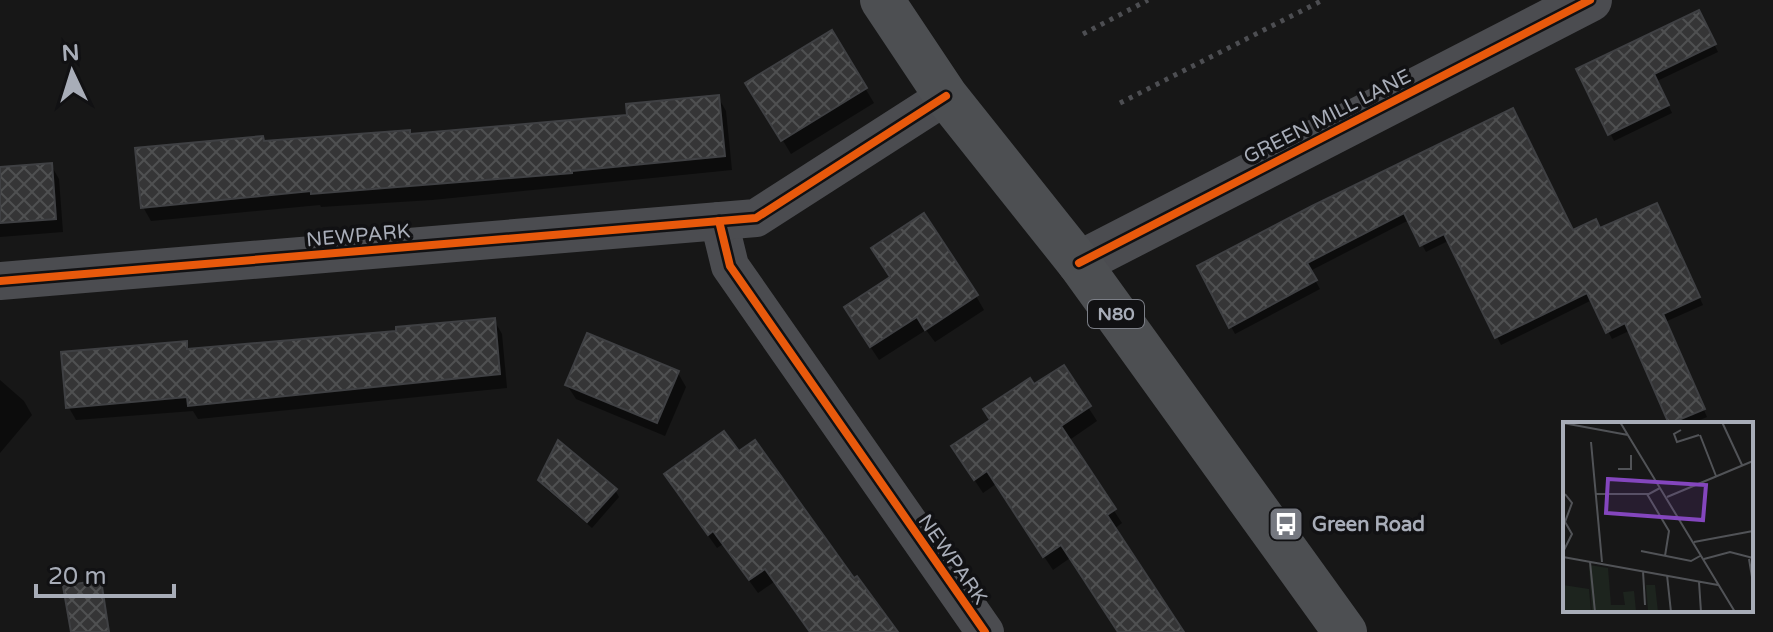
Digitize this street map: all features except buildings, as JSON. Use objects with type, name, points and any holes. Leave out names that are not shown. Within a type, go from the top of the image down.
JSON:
[{"type":"main road","name":"N80","points":[[882,0],[946,96],[1079,263],[1345,632]]},
{"type":"street","name":"GREEN MILL LANE","points":[[1079,263],[1590,0]]},
{"type":"street","name":"NEWPARK","points":[[0,281],[756,218],[946,96]]},
{"type":"street","name":"NEWPARK","points":[[719,221],[730,266],[985,632]]},
{"type":"path","points":[[1083,34],[1148,0]]},
{"type":"path","points":[[1120,103],[1323,0]]},
{"type":"cycle path","points":[[1079,263],[1590,0]]},
{"type":"cycle path","points":[[0,281],[756,218],[946,96]]},
{"type":"cycle path","points":[[719,221],[730,266],[985,632]]},
{"type":"place","name":"Green Road","points":[[1286,524]]}]
